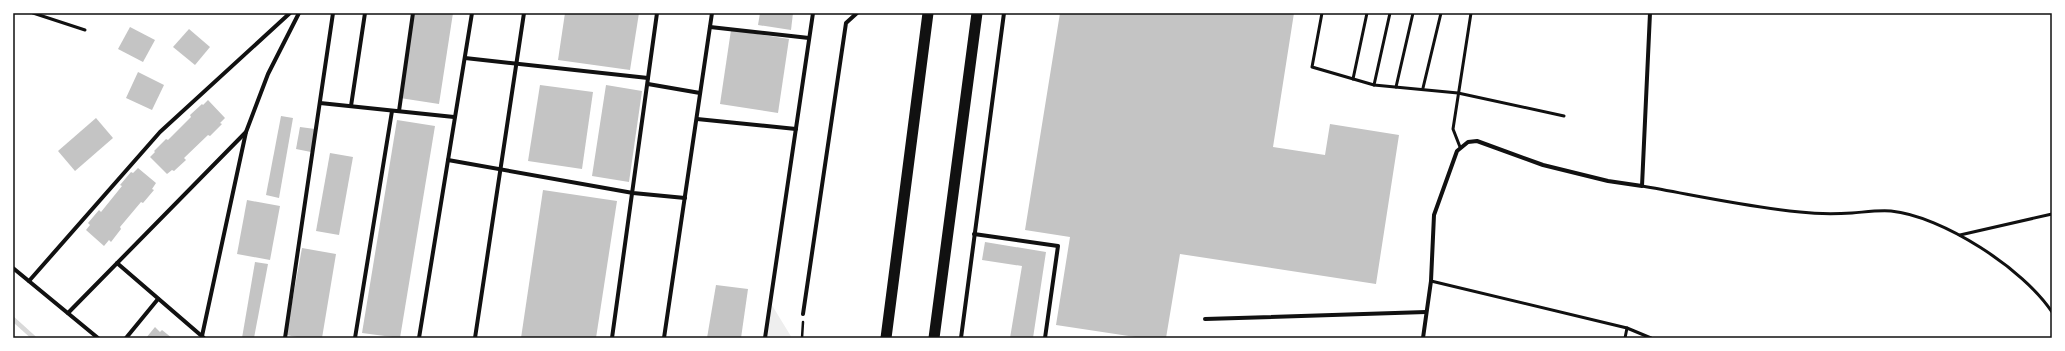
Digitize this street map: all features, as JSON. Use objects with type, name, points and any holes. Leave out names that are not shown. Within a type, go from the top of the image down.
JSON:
[{"type":"highway","points":[[886,338],[928,13]]},
{"type":"highway","points":[[934,338],[977,13]]},
{"type":"street","points":[[29,281],[160,132],[290,13]]},
{"type":"street","points":[[117,263],[203,337],[246,132],[268,74],[299,13]]},
{"type":"street","points":[[285,338],[333,13]]},
{"type":"street","points":[[351,106],[365,13]]},
{"type":"street","points":[[399,111],[414,13]]},
{"type":"street","points":[[419,338],[472,13]]},
{"type":"street","points":[[475,338],[524,13]]},
{"type":"street","points":[[612,338],[657,13]]},
{"type":"street","points":[[664,338],[712,13]]},
{"type":"street","points":[[764,338],[813,13]]},
{"type":"street","points":[[803,314],[846,23],[857,13]]},
{"type":"street","points":[[961,338],[1004,13]]},
{"type":"street","points":[[1423,338],[1431,281],[1434,215],[1460,147],[1468,142],[1477,142],[1543,165],[1608,181],[1642,186],[1650,13]]},
{"type":"street","points":[[710,27],[809,38]]},
{"type":"street","points":[[465,58],[648,78]]},
{"type":"street","points":[[648,84],[700,93]]},
{"type":"street","points":[[320,103],[454,117]]},
{"type":"street","points":[[354,338],[392,111]]},
{"type":"street","points":[[696,119],[796,129]]},
{"type":"street","points":[[68,313],[246,132]]},
{"type":"street","points":[[448,160],[633,193],[685,198]]},
{"type":"street","points":[[974,234],[1058,246],[1045,338]]},
{"type":"street","points":[[13,268],[98,338]]},
{"type":"street","points":[[126,338],[158,299]]},
{"type":"street","points":[[1205,319],[1426,312]]},
{"type":"lane","points":[[33,13],[85,30]]},
{"type":"lane","points":[[1322,13],[1312,67],[1374,85],[1423,88],[1458,93],[1564,116]]},
{"type":"lane","points":[[1354,79],[1367,13]]},
{"type":"lane","points":[[1374,85],[1390,13]]},
{"type":"lane","points":[[1396,87],[1413,13]]},
{"type":"lane","points":[[1423,88],[1441,13]]},
{"type":"lane","points":[[1460,147],[1453,129],[1471,13]]},
{"type":"lane","points":[[1642,186],[1802,213],[1852,213],[1880,210],[1900,212],[1923,219],[1960,235],[2021,276],[2034,289],[2052,312]]},
{"type":"lane","points":[[1960,235],[2052,214]]},
{"type":"lane","points":[[1431,281],[1627,328],[1651,338]]},
{"type":"lane","points":[[1625,338],[1627,328]]},
{"type":"path","points":[[802,338],[803,314]]},
{"type":"shaded area","points":[[770,302],[792,338],[765,338]]},
{"type":"building","points":[[414,13],[453,13],[439,104],[400,98]]},
{"type":"building","points":[[565,13],[639,13],[630,70],[558,60]]},
{"type":"building","points":[[760,13],[793,13],[791,30],[758,25]]},
{"type":"building","points":[[1060,13],[1294,13],[1273,147],[1325,155],[1330,124],[1399,135],[1376,284],[1180,254],[1166,338],[1142,338],[1056,325],[1070,237],[1025,230]]},
{"type":"building","points":[[130,27],[155,40],[143,62],[118,49]]},
{"type":"building","points":[[189,29],[210,47],[195,65],[173,47]]},
{"type":"building","points":[[731,30],[789,39],[778,113],[720,104]]},
{"type":"building","points":[[138,72],[164,85],[152,110],[126,98]]},
{"type":"building","points":[[540,85],[593,92],[582,169],[528,161]]},
{"type":"building","points":[[606,85],[642,91],[629,182],[592,176]]},
{"type":"building","points":[[208,100],[225,118],[220,123],[222,124],[184,158],[186,160],[174,171],[172,170],[167,174],[150,157],[166,139],[168,140],[191,117],[190,115]]},
{"type":"building","points":[[281,116],[293,118],[279,198],[266,195]]},
{"type":"building","points":[[96,118],[113,138],[75,171],[58,151]]},
{"type":"building","points":[[397,120],[435,126],[400,338],[362,333]]},
{"type":"building","points":[[300,127],[315,129],[311,152],[296,149]]},
{"type":"building","points":[[330,153],[353,157],[339,235],[316,231]]},
{"type":"building","points":[[138,168],[156,183],[152,189],[154,190],[143,203],[141,202],[120,227],[121,229],[111,242],[109,240],[104,246],[86,230],[90,225],[88,223],[99,210],[101,212],[131,172],[133,173]]},
{"type":"building","points":[[543,190],[617,201],[596,338],[521,338]]},
{"type":"building","points":[[247,200],[280,206],[270,260],[237,254]]},
{"type":"building","points":[[985,242],[1046,252],[1033,338],[1010,338],[1022,266],[982,260]]},
{"type":"building","points":[[302,248],[336,254],[322,338],[302,338],[286,335]]},
{"type":"building","points":[[255,262],[268,264],[254,338],[242,338]]},
{"type":"building","points":[[716,285],[748,289],[741,338],[707,338]]},
{"type":"building","points":[[155,327],[160,332],[162,330],[172,338],[146,338]]},
{"type":"waterway","points":[[13,319],[34,338]]}]
